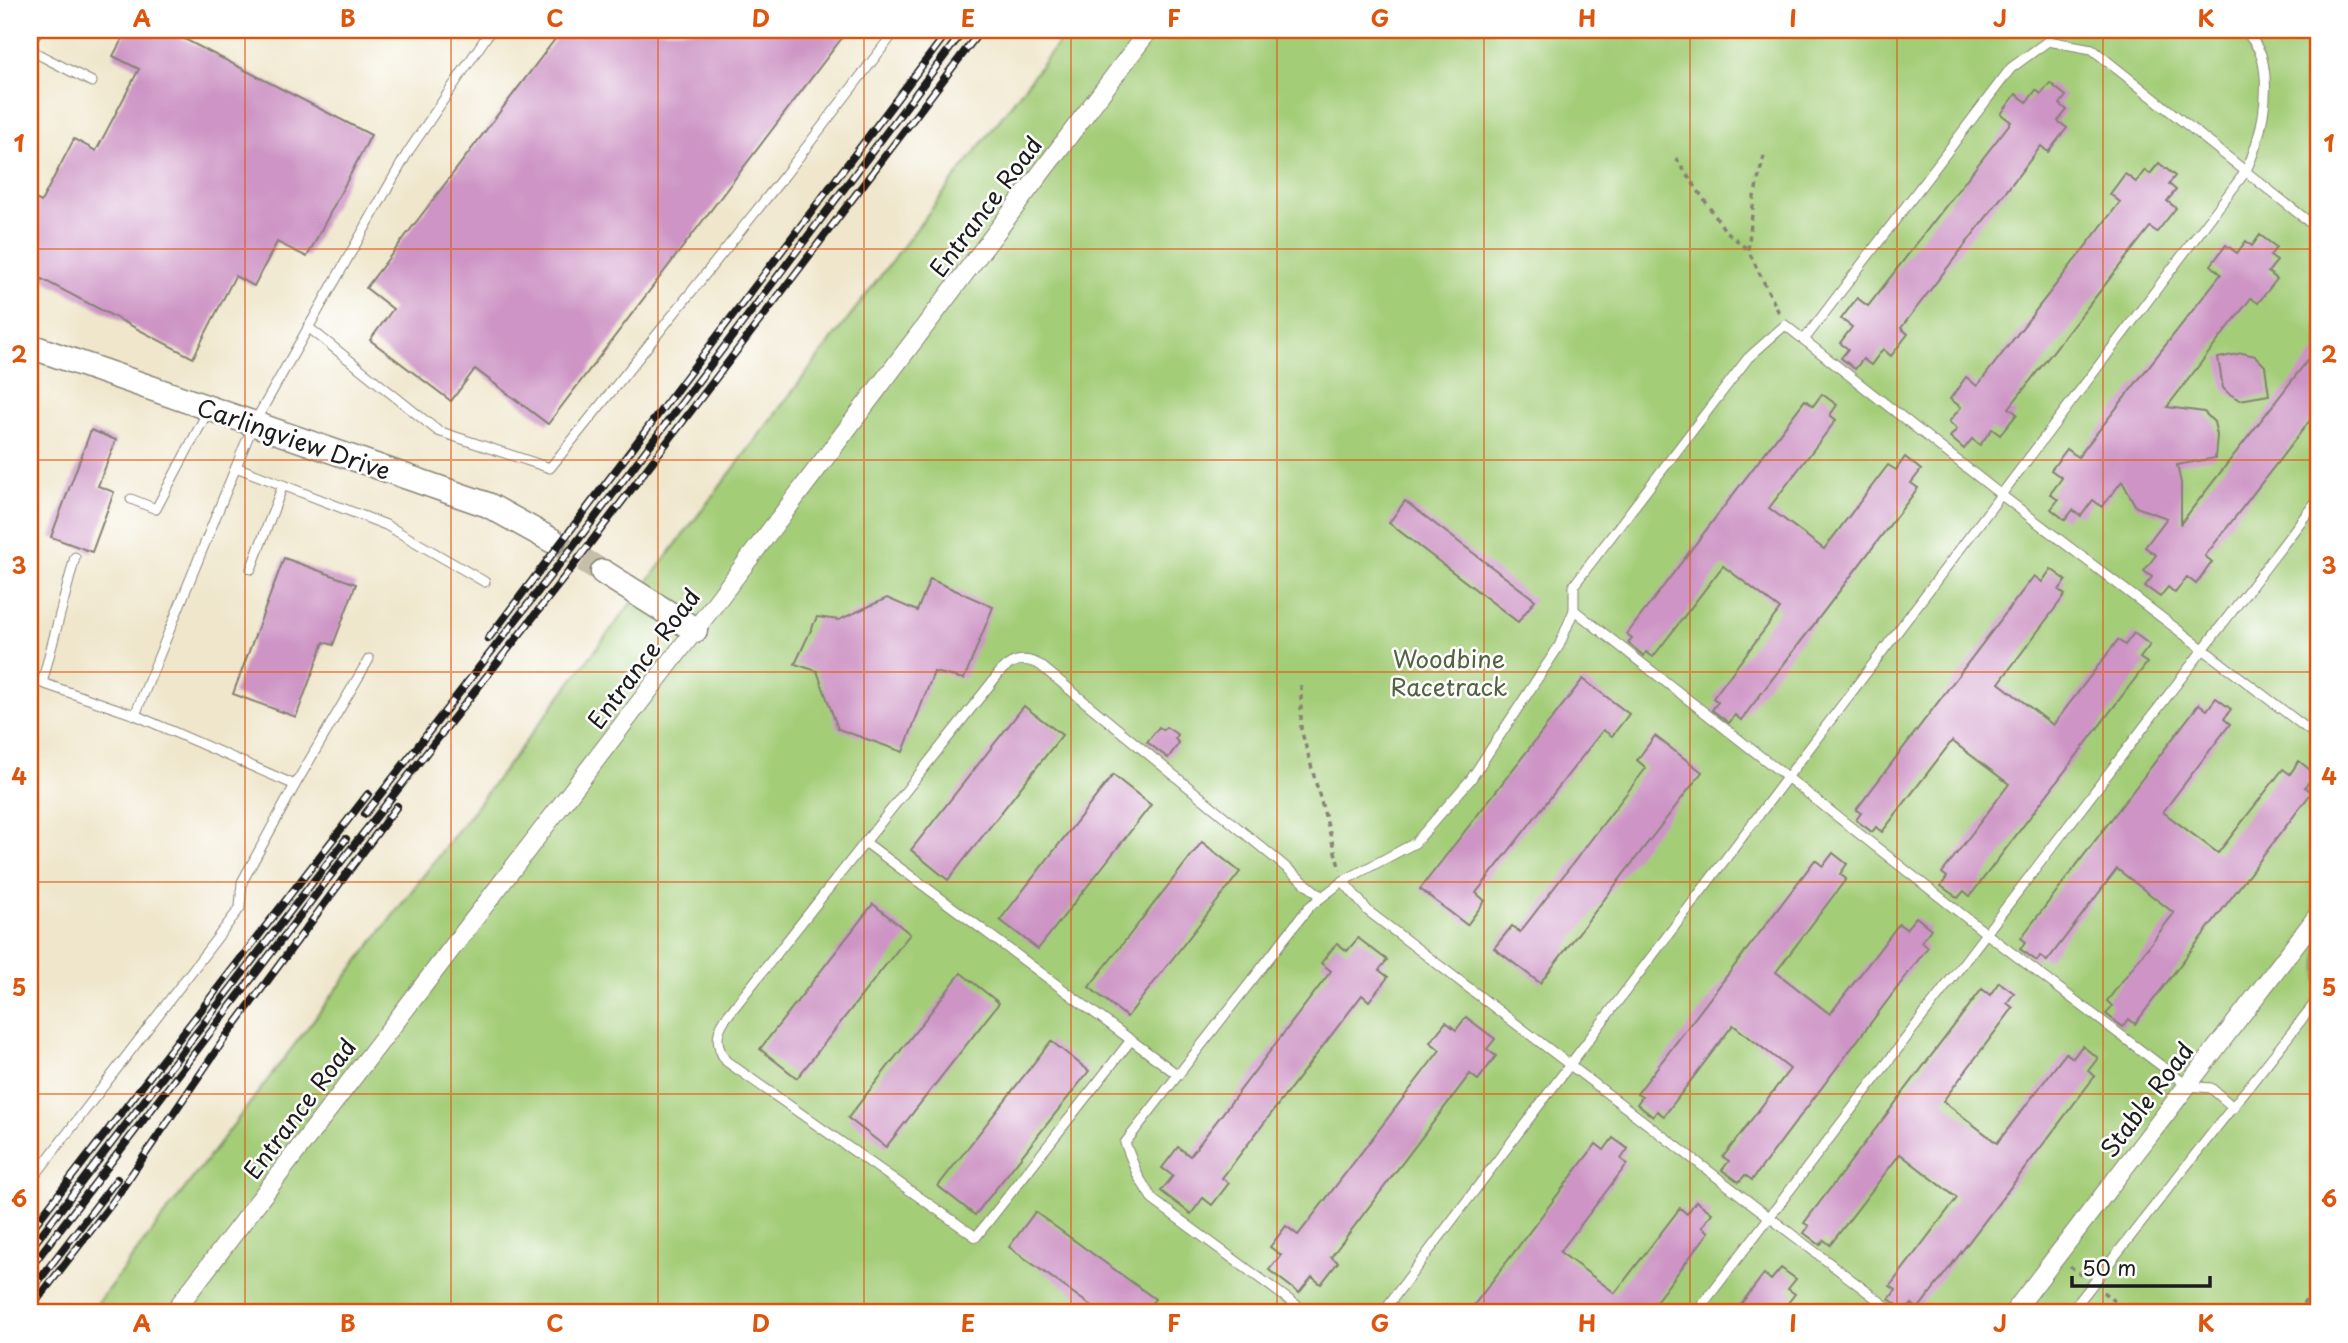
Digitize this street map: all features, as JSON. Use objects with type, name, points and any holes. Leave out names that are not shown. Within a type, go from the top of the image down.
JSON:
[{"type":"street","points":[[30,35],[33,30]]},
{"type":"street","name":"Entrance Road","points":[[173,1313],[1149,30]]},
{"type":"street","name":"Carlingview Drive","points":[[30,346],[488,505],[553,541]]},
{"type":"street","points":[[603,572],[695,630]]},
{"type":"street","name":"Stable Road","points":[[2014,1313],[2318,915]]},
{"type":"lane","points":[[135,715],[253,425],[408,152],[491,30]]},
{"type":"lane","points":[[308,327],[438,431],[550,468],[776,186],[896,30]]},
{"type":"lane","points":[[1382,1313],[2246,171],[2255,150],[2266,89],[2262,55],[2245,30]]},
{"type":"lane","points":[[1804,340],[2011,68],[2048,41],[2092,49],[2318,229]]},
{"type":"lane","points":[[30,50],[92,82]]},
{"type":"lane","points":[[1307,1313],[1153,1200],[1138,1175],[1125,1143],[1309,907],[1343,881],[1415,843],[1471,779],[1559,646],[1574,610],[1574,585],[1748,358],[1785,325],[2000,494],[2318,737]]},
{"type":"lane","points":[[131,499],[156,509],[209,409]]},
{"type":"lane","points":[[236,467],[386,525],[485,582]]},
{"type":"lane","points":[[251,569],[283,485]]},
{"type":"lane","points":[[1696,1313],[2318,499]]},
{"type":"lane","points":[[75,557],[42,683],[135,715],[295,785]]},
{"type":"lane","points":[[1574,610],[1987,934],[2188,1086],[2211,1088],[2234,1108]]},
{"type":"lane","points":[[30,1182],[240,908],[242,882],[369,659]]},
{"type":"lane","points":[[1130,1040],[976,1237],[726,1061],[718,1045],[720,1027],[1000,672],[1014,661],[1032,660],[1040,664],[1322,897]]},
{"type":"lane","points":[[865,842],[1178,1075]]},
{"type":"lane","points":[[1343,881],[1368,911],[1895,1313]]},
{"type":"lane","points":[[2070,1313],[2318,999]]},
{"type":"path","points":[[1748,250],[1754,197],[1764,156]]},
{"type":"path","points":[[1676,158],[1724,229],[1748,250],[1785,325]]},
{"type":"path","points":[[1301,685],[1301,729],[1343,881]]},
{"type":"path","points":[[2299,1313],[2306,1298],[2318,1287]]},
{"type":"green space","name":"Woodbine Racetrack","points":[[1068,30],[2318,30],[2318,1313],[90,1313]]},
{"type":"building","points":[[127,30],[167,30],[371,135],[307,257],[277,242],[254,286],[235,276],[193,358],[30,273],[30,196],[41,202],[74,139],[96,151],[139,69],[113,56]]},
{"type":"building","points":[[562,30],[848,30],[548,424],[475,369],[451,401],[370,340],[393,309],[366,288]]},
{"type":"building","points":[[2050,83],[2066,96],[2060,104],[2067,110],[2058,121],[2067,128],[2048,152],[2041,146],[1901,328],[1908,334],[1891,356],[1883,349],[1871,365],[1863,359],[1855,369],[1841,358],[1848,349],[1840,343],[1852,327],[1841,319],[1857,298],[1868,306],[2011,122],[2001,114],[2016,94],[2027,102],[2036,90],[2041,94]]},
{"type":"building","points":[[2159,163],[2175,176],[2169,184],[2176,190],[2167,201],[2176,208],[2157,232],[2150,227],[2009,408],[2017,414],[2000,435],[1992,429],[1980,445],[1972,439],[1964,449],[1950,437],[1957,429],[1949,422],[1961,407],[1950,399],[1966,377],[1977,386],[2120,202],[2110,194],[2125,174],[2136,182],[2145,170],[2150,174]]},
{"type":"building","points":[[2260,235],[2276,247],[2270,256],[2277,261],[2268,272],[2277,279],[2258,303],[2251,298],[2167,407],[2204,412],[2214,422],[2217,435],[2215,458],[2177,465],[2181,483],[2181,523],[2318,347],[2318,410],[2205,556],[2212,562],[2196,584],[2187,577],[2175,593],[2168,587],[2160,597],[2145,586],[2152,577],[2144,571],[2156,555],[2145,547],[2167,518],[2136,507],[2122,481],[2102,507],[2093,500],[2081,516],[2073,510],[2065,520],[2051,509],[2058,500],[2050,494],[2062,478],[2051,470],[2067,449],[2078,457],[2221,274],[2211,265],[2226,245],[2237,253],[2246,241],[2252,246]]},
{"type":"building","points":[[2242,353],[2255,356],[2265,366],[2269,395],[2240,400],[2223,388],[2218,358]]},
{"type":"building","points":[[1822,394],[1837,405],[1830,415],[1836,420],[1769,508],[1824,549],[1888,465],[1896,470],[1905,457],[1921,470],[1911,483],[1918,488],[1741,720],[1735,715],[1729,723],[1712,710],[1718,702],[1713,698],[1780,609],[1723,566],[1653,657],[1646,652],[1644,656],[1628,643],[1632,638],[1627,634],[1805,400],[1813,406]]},
{"type":"building","points":[[91,430],[116,440],[98,486],[114,492],[92,552],[51,537]]},
{"type":"building","points":[[1405,501],[1535,600],[1518,622],[1389,523]]},
{"type":"building","points":[[284,558],[356,584],[333,645],[324,642],[296,717],[233,694]]},
{"type":"building","points":[[2051,569],[2066,580],[2059,590],[2065,595],[1999,683],[2053,725],[2118,640],[2125,645],[2134,633],[2150,645],[2140,658],[2147,663],[1970,896],[1964,891],[1958,898],[1941,886],[1947,877],[1942,873],[2009,784],[1952,741],[1882,832],[1876,827],[1872,832],[1856,820],[1861,813],[1856,810],[2034,576],[2042,582]]},
{"type":"building","points":[[930,579],[993,607],[964,679],[934,672],[903,752],[838,729],[817,671],[795,664],[817,617],[839,620],[887,598],[917,611]]},
{"type":"building","points":[[1583,679],[1629,714],[1612,736],[1603,730],[1476,893],[1485,901],[1467,925],[1420,889]]},
{"type":"building","points":[[2216,698],[2231,709],[2224,719],[2230,724],[2163,812],[2218,853],[2283,769],[2290,774],[2299,761],[2315,774],[2305,787],[2312,792],[2135,1024],[2129,1019],[2123,1027],[2106,1014],[2112,1006],[2107,1001],[2174,913],[2117,869],[2047,961],[2040,956],[2037,961],[2020,949],[2026,942],[2021,938],[2199,704],[2207,710]]},
{"type":"building","points":[[1024,706],[1062,735],[948,880],[911,850]]},
{"type":"building","points":[[1159,727],[1163,730],[1166,727],[1178,735],[1175,739],[1179,743],[1168,758],[1147,742]]},
{"type":"building","points":[[1655,736],[1702,772],[1540,983],[1494,948],[1512,926],[1520,932],[1646,768],[1637,760]]},
{"type":"building","points":[[1113,775],[1151,805],[1038,949],[1000,920]]},
{"type":"building","points":[[1202,842],[1240,872],[1127,1017],[1089,987]]},
{"type":"building","points":[[1833,853],[1847,864],[1840,874],[1846,879],[1776,972],[1830,1014],[1899,924],[1906,929],[1916,917],[1931,929],[1921,942],[1928,947],[1752,1180],[1745,1175],[1739,1182],[1722,1170],[1729,1161],[1723,1157],[1790,1069],[1733,1025],[1664,1116],[1657,1111],[1653,1117],[1637,1104],[1642,1097],[1637,1094],[1815,860],[1823,866]]},
{"type":"building","points":[[873,904],[910,934],[797,1078],[760,1049]]},
{"type":"building","points":[[1358,938],[1387,960],[1379,970],[1388,977],[1369,1001],[1362,995],[1222,1178],[1229,1183],[1212,1205],[1203,1198],[1191,1214],[1161,1191],[1173,1176],[1162,1168],[1178,1147],[1190,1156],[1331,971],[1321,963],[1337,943],[1347,951]]},
{"type":"building","points":[[961,973],[999,1003],[886,1147],[848,1118]]},
{"type":"building","points":[[1999,982],[2014,993],[2007,1003],[2013,1008],[1943,1101],[1997,1143],[2066,1053],[2073,1058],[2082,1046],[2098,1058],[2088,1071],[2095,1076],[1918,1309],[1912,1304],[1906,1311],[1889,1299],[1896,1290],[1890,1286],[1957,1198],[1900,1154],[1830,1245],[1824,1240],[1820,1245],[1804,1233],[1809,1226],[1804,1223],[1982,989],[1990,995]]},
{"type":"building","points":[[1466,1017],[1495,1039],[1487,1049],[1496,1056],[1478,1080],[1470,1074],[1331,1257],[1338,1262],[1321,1284],[1312,1277],[1299,1293],[1269,1270],[1281,1255],[1270,1247],[1286,1226],[1298,1235],[1440,1050],[1430,1042],[1446,1022],[1456,1030]]},
{"type":"building","points":[[1051,1041],[1089,1071],[975,1215],[938,1186]]},
{"type":"building","points":[[1613,1138],[1628,1149],[1621,1159],[1627,1164],[1560,1252],[1615,1293],[1680,1208],[1687,1214],[1696,1201],[1712,1213],[1702,1227],[1709,1232],[1647,1313],[1468,1313],[1596,1144],[1604,1150]]},
{"type":"building","points":[[1035,1212],[1155,1299],[1144,1313],[1101,1313],[1009,1247]]},
{"type":"building","points":[[1781,1268],[1796,1279],[1788,1289],[1795,1294],[1780,1313],[1734,1313],[1764,1274],[1771,1280]]},
{"type":"tunnel","points":[[553,541],[603,572]]},
{"type":"railway","points":[[488,639],[949,30]]},
{"type":"railway","points":[[365,814],[578,540],[964,30]]},
{"type":"railway","points":[[30,1268],[347,854],[563,579],[981,30]]},
{"type":"railway","points":[[30,1231],[368,794]]},
{"type":"railway","points":[[30,1309],[112,1203],[225,1038],[397,806]]},
{"type":"railway","points":[[30,1249],[346,839]]},
{"type":"railway","points":[[30,1292],[117,1179]]}]
